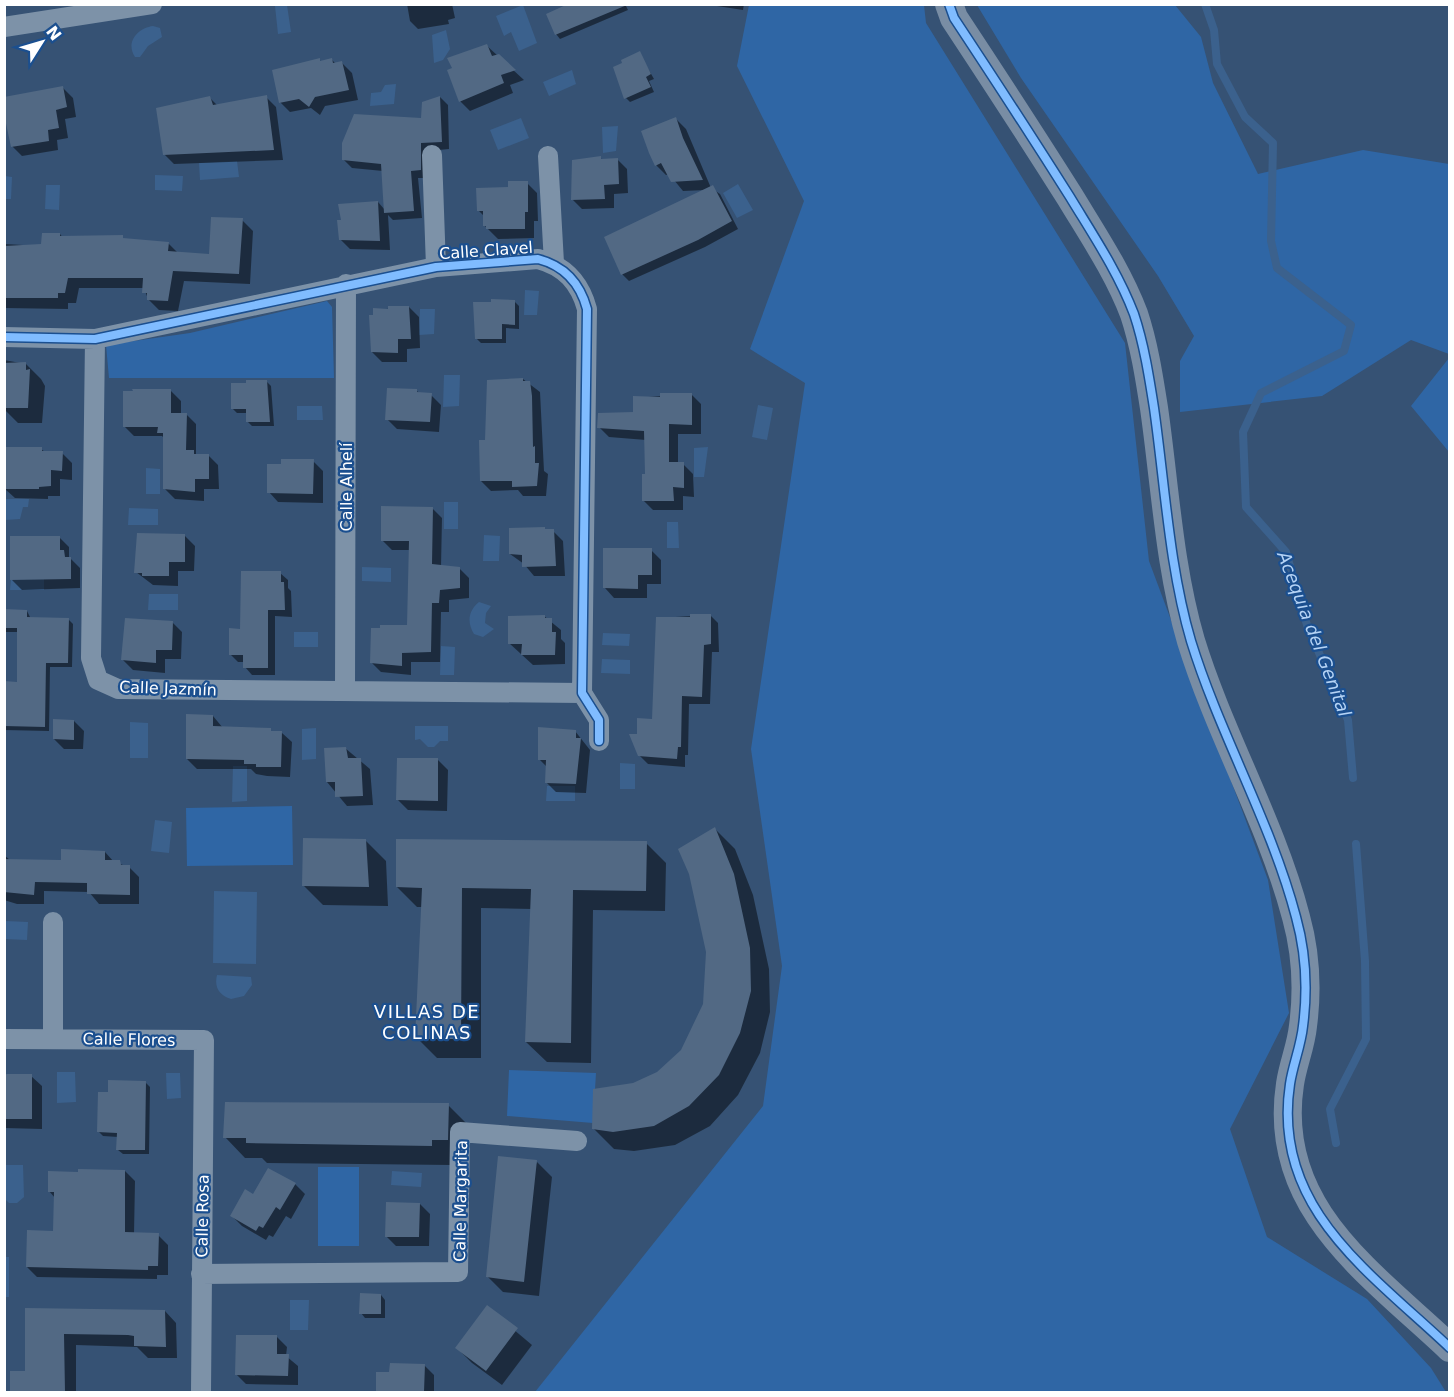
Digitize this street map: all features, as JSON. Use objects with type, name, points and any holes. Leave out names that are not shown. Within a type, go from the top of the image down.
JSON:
[{"type":"street","points":[[4,27],[152,4]]},
{"type":"street","points":[[949,4],[954,18],[1111,264],[1134,314],[1147,362],[1180,601],[1193,645],[1290,895],[1305,954],[1307,981],[1303,1028],[1290,1084],[1288,1119],[1292,1154],[1303,1188],[1319,1218],[1338,1245],[1449,1348]]},
{"type":"street","name":"Calle Clavel","points":[[432,155],[436,267]]},
{"type":"street","name":"Calle Clavel","points":[[548,156],[554,263]]},
{"type":"street","name":"Calle Clavel","points":[[4,337],[95,339],[266,304],[346,284],[436,267],[538,259],[554,263],[570,276],[582,293],[587,309],[582,693]]},
{"type":"street","name":"Calle Alhelí","points":[[345,691],[346,284]]},
{"type":"street","name":"Calle Jazmín","points":[[95,339],[91,657],[98,680],[118,688],[582,693]]},
{"type":"street","points":[[582,693],[599,720],[599,741]]},
{"type":"street","points":[[53,922],[53,1039]]},
{"type":"street","name":"Calle Flores","points":[[4,1039],[204,1040]]},
{"type":"street","name":"Calle Rosa","points":[[201,1392],[204,1040]]},
{"type":"street","name":"Calle Margarita","points":[[201,1274],[458,1272],[460,1132],[577,1141]]},
{"type":"shaded area","points":[[287,5],[291,32],[278,34],[275,6]]},
{"type":"shaded area","points":[[523,5],[537,43],[519,51],[511,32],[504,36],[496,16]]},
{"type":"shaded area","points":[[749,5],[924,5],[926,23],[1125,343],[1149,561],[1268,880],[1289,1013],[1230,1129],[1267,1237],[1367,1299],[1431,1368],[1446,1392],[535,1392],[763,1106],[782,966],[751,749],[805,383],[750,349],[804,201],[737,66]]},
{"type":"shaded area","points":[[977,5],[1175,5],[1201,37],[1213,83],[1258,174],[1363,150],[1449,164],[1449,354],[1411,340],[1322,396],[1180,412],[1180,361],[1194,336],[1158,276],[1021,78]]},
{"type":"shaded area","points":[[153,26],[160,28],[162,37],[148,46],[140,57],[135,57],[131,46],[132,41],[142,30]]},
{"type":"shaded area","points":[[446,30],[450,49],[443,60],[434,63],[432,35]]},
{"type":"shaded area","points":[[572,70],[576,84],[549,96],[543,82]]},
{"type":"shaded area","points":[[396,84],[394,104],[370,106],[371,93],[381,92],[385,85]]},
{"type":"shaded area","points":[[521,118],[529,138],[498,150],[490,130]]},
{"type":"shaded area","points":[[618,126],[616,151],[603,153],[602,127]]},
{"type":"shaded area","points":[[237,161],[239,177],[200,180],[199,163]]},
{"type":"shaded area","points":[[155,175],[183,176],[182,191],[155,190]]},
{"type":"shaded area","points":[[5,176],[12,177],[11,199],[5,199]]},
{"type":"shaded area","points":[[738,184],[753,210],[737,218],[723,193]]},
{"type":"shaded area","points":[[46,185],[60,185],[59,210],[45,209]]},
{"type":"shaded area","points":[[525,290],[539,291],[537,315],[524,315]]},
{"type":"shaded area","points":[[327,301],[332,307],[334,378],[109,378],[106,345],[190,333]]},
{"type":"shaded area","points":[[420,309],[435,309],[434,334],[419,335]]},
{"type":"shaded area","points":[[1449,358],[1449,452],[1411,406]]},
{"type":"shaded area","points":[[444,375],[460,375],[459,406],[443,407]]},
{"type":"shaded area","points":[[758,405],[773,408],[767,440],[752,437]]},
{"type":"shaded area","points":[[297,406],[322,406],[323,420],[297,420]]},
{"type":"shaded area","points":[[708,447],[704,477],[694,477],[694,448]]},
{"type":"shaded area","points":[[146,468],[160,469],[160,494],[146,494]]},
{"type":"shaded area","points":[[6,499],[29,499],[28,507],[23,507],[20,519],[5,520]]},
{"type":"shaded area","points":[[444,502],[458,502],[458,529],[444,529]]},
{"type":"shaded area","points":[[129,508],[158,509],[158,525],[128,525]]},
{"type":"shaded area","points":[[667,522],[678,522],[679,548],[667,548]]},
{"type":"shaded area","points":[[484,535],[500,536],[499,561],[483,561]]},
{"type":"shaded area","points":[[362,567],[391,568],[391,582],[362,581]]},
{"type":"shaded area","points":[[11,579],[44,579],[44,590],[10,590]]},
{"type":"shaded area","points":[[149,594],[178,594],[178,610],[148,610]]},
{"type":"shaded area","points":[[479,602],[491,606],[486,613],[485,623],[494,629],[483,637],[474,634],[470,626],[471,613]]},
{"type":"shaded area","points":[[294,632],[318,632],[318,647],[294,647]]},
{"type":"shaded area","points":[[603,633],[630,634],[629,646],[602,645]]},
{"type":"shaded area","points":[[441,646],[455,647],[454,675],[440,675]]},
{"type":"shaded area","points":[[602,659],[630,660],[630,674],[601,673]]},
{"type":"shaded area","points":[[130,722],[148,723],[148,758],[130,758]]},
{"type":"shaded area","points":[[415,726],[448,726],[448,741],[440,741],[434,747],[428,747],[420,739],[415,740]]},
{"type":"shaded area","points":[[316,728],[316,759],[302,760],[302,729]]},
{"type":"shaded area","points":[[620,763],[635,764],[635,789],[620,789]]},
{"type":"shaded area","points":[[233,766],[247,766],[247,801],[232,802]]},
{"type":"shaded area","points":[[547,786],[575,786],[575,801],[546,801]]},
{"type":"shaded area","points":[[292,806],[293,865],[187,866],[186,808]]},
{"type":"shaded area","points":[[155,820],[172,822],[169,853],[151,851]]},
{"type":"shaded area","points":[[214,891],[257,892],[256,964],[213,963]]},
{"type":"shaded area","points":[[5,921],[28,922],[27,940],[5,939]]},
{"type":"shaded area","points":[[217,975],[251,977],[252,985],[244,996],[231,999],[218,990]]},
{"type":"shaded area","points":[[509,1070],[596,1073],[593,1123],[507,1116]]},
{"type":"shaded area","points":[[57,1072],[75,1072],[76,1102],[57,1103]]},
{"type":"shaded area","points":[[166,1073],[180,1073],[181,1098],[167,1099]]},
{"type":"shaded area","points":[[5,1165],[23,1165],[24,1197],[17,1203],[9,1203],[5,1199]]},
{"type":"shaded area","points":[[318,1167],[359,1167],[359,1246],[318,1246]]},
{"type":"shaded area","points":[[392,1171],[422,1173],[421,1187],[391,1185]]},
{"type":"shaded area","points":[[4,1257],[9,1257],[9,1297],[5,1297]]},
{"type":"shaded area","points":[[290,1300],[309,1300],[308,1330],[290,1330]]},
{"type":"building","points":[[568,4],[627,5],[555,35],[546,14]]},
{"type":"building","points":[[487,44],[492,56],[499,54],[516,70],[501,75],[504,83],[459,102],[447,70],[452,68],[447,58]]},
{"type":"building","points":[[640,51],[651,74],[646,77],[651,87],[624,99],[613,67],[622,63],[621,60]]},
{"type":"building","points":[[320,58],[320,61],[332,58],[333,63],[342,61],[349,90],[315,97],[309,107],[299,99],[279,103],[272,70]]},
{"type":"building","points":[[63,86],[67,107],[56,110],[59,128],[48,130],[49,141],[11,147],[4,114],[4,97]]},
{"type":"building","points":[[267,95],[274,150],[163,155],[156,108],[210,96],[213,105]]},
{"type":"building","points":[[440,96],[442,142],[421,143],[421,170],[411,171],[414,211],[384,213],[381,164],[342,160],[342,143],[354,114],[421,118],[422,102]]},
{"type":"building","points":[[676,117],[683,138],[703,180],[671,182],[661,163],[655,166],[649,153],[641,131]]},
{"type":"building","points":[[601,156],[601,159],[618,158],[619,184],[604,185],[605,199],[571,200],[572,160]]},
{"type":"building","points":[[508,181],[528,181],[528,212],[525,212],[525,229],[486,229],[486,226],[483,226],[483,211],[477,211],[476,188],[508,187]]},
{"type":"building","points":[[713,185],[732,221],[698,240],[621,275],[604,237]]},
{"type":"building","points":[[378,201],[380,241],[339,240],[337,220],[341,220],[338,204]]},
{"type":"building","points":[[211,217],[243,218],[239,274],[173,271],[168,301],[147,300],[147,293],[142,293],[143,278],[68,278],[65,293],[58,293],[58,298],[4,298],[4,246],[41,244],[42,233],[60,233],[60,236],[123,235],[123,238],[169,242],[168,251],[209,254]]},
{"type":"building","points":[[491,299],[515,300],[515,325],[502,324],[502,339],[475,339],[473,302],[491,302]]},
{"type":"building","points":[[388,306],[409,306],[411,339],[398,339],[398,353],[371,352],[369,315],[373,315],[373,308],[388,309]]},
{"type":"building","points":[[26,362],[26,370],[30,369],[28,408],[4,408],[4,363]]},
{"type":"building","points":[[523,378],[523,381],[530,381],[532,396],[533,447],[535,446],[535,463],[539,463],[537,486],[512,487],[512,481],[480,481],[479,440],[485,440],[487,380]]},
{"type":"building","points":[[246,380],[267,380],[270,422],[246,422],[246,409],[231,409],[231,383],[246,383]]},
{"type":"building","points":[[387,388],[417,389],[417,392],[432,393],[430,422],[385,420]]},
{"type":"building","points":[[132,389],[171,389],[171,413],[187,413],[186,450],[194,450],[194,454],[209,454],[209,479],[195,479],[195,492],[163,489],[163,433],[157,433],[158,427],[123,427],[123,391],[133,391]]},
{"type":"building","points":[[660,393],[692,393],[692,425],[669,424],[669,462],[684,462],[684,488],[673,487],[674,501],[642,501],[642,474],[645,474],[644,431],[597,428],[598,413],[633,412],[633,396],[660,397]]},
{"type":"building","points":[[4,447],[42,447],[42,451],[63,451],[62,471],[51,470],[51,486],[39,487],[39,489],[4,489]]},
{"type":"building","points":[[281,459],[314,459],[313,494],[267,493],[267,464],[281,464]]},
{"type":"building","points":[[381,506],[433,507],[432,564],[460,567],[460,588],[440,590],[439,603],[432,603],[431,652],[402,653],[402,666],[370,663],[371,628],[380,628],[380,625],[407,625],[409,541],[381,541]]},
{"type":"building","points":[[545,527],[545,529],[554,529],[556,566],[522,567],[522,555],[509,554],[509,528]]},
{"type":"building","points":[[137,533],[185,534],[185,562],[169,562],[169,576],[142,576],[142,573],[134,573]]},
{"type":"building","points":[[10,536],[60,536],[60,550],[64,550],[65,557],[71,557],[71,579],[10,580]]},
{"type":"building","points":[[603,548],[652,548],[652,575],[638,575],[638,589],[603,588]]},
{"type":"building","points":[[241,571],[281,571],[281,582],[284,582],[285,610],[268,610],[268,668],[243,668],[243,655],[229,655],[229,628],[240,629]]},
{"type":"building","points":[[4,609],[27,610],[27,617],[69,618],[68,663],[46,663],[45,727],[4,726],[4,681],[17,682],[17,628],[4,628]]},
{"type":"building","points":[[690,614],[711,614],[711,644],[704,645],[702,697],[682,696],[681,747],[678,747],[677,759],[638,756],[629,734],[637,734],[637,718],[652,719],[656,617],[690,617]]},
{"type":"building","points":[[545,615],[545,618],[552,618],[552,632],[556,632],[555,655],[521,655],[522,644],[508,644],[508,616]]},
{"type":"building","points":[[125,618],[173,621],[172,650],[156,650],[156,663],[121,660]]},
{"type":"building","points":[[186,714],[213,715],[213,726],[271,728],[271,731],[282,731],[281,767],[256,767],[256,764],[244,764],[244,760],[186,759]]},
{"type":"building","points":[[53,719],[74,720],[74,740],[53,739]]},
{"type":"building","points":[[538,727],[576,730],[576,738],[581,738],[576,784],[545,783],[546,760],[538,760]]},
{"type":"building","points":[[346,747],[348,758],[361,758],[363,796],[335,797],[335,782],[326,782],[324,748]]},
{"type":"building","points":[[397,758],[438,758],[438,801],[396,800]]},
{"type":"building","points":[[715,827],[734,874],[750,948],[751,991],[740,1033],[719,1075],[689,1106],[654,1126],[613,1132],[592,1129],[593,1089],[633,1083],[657,1072],[681,1050],[703,1004],[706,952],[689,874],[678,849]]},
{"type":"building","points":[[303,838],[366,839],[369,887],[302,886]]},
{"type":"building","points":[[396,839],[647,841],[646,891],[573,890],[571,1043],[525,1042],[531,889],[462,888],[461,1039],[415,1039],[422,888],[396,887]]},
{"type":"building","points":[[61,849],[105,851],[105,860],[120,860],[121,865],[130,865],[130,895],[87,894],[87,883],[35,882],[34,895],[4,892],[4,859],[61,860]]},
{"type":"building","points":[[32,1074],[32,1119],[4,1119],[4,1075]]},
{"type":"building","points":[[108,1080],[146,1081],[145,1150],[116,1150],[117,1133],[97,1132],[98,1092],[108,1092]]},
{"type":"building","points":[[225,1102],[449,1103],[448,1140],[432,1140],[432,1146],[246,1143],[246,1138],[223,1138]]},
{"type":"building","points":[[498,1156],[537,1160],[524,1282],[486,1277]]},
{"type":"building","points":[[268,1168],[296,1183],[280,1210],[276,1207],[263,1228],[259,1226],[256,1231],[230,1216],[245,1189],[253,1194]]},
{"type":"building","points":[[78,1169],[125,1170],[125,1232],[159,1233],[158,1266],[148,1266],[148,1270],[26,1267],[27,1230],[53,1231],[54,1192],[48,1192],[48,1171],[78,1172]]},
{"type":"building","points":[[386,1202],[420,1203],[419,1237],[385,1237]]},
{"type":"building","points":[[360,1293],[381,1294],[381,1314],[359,1314]]},
{"type":"building","points":[[487,1305],[518,1328],[486,1371],[455,1348]]},
{"type":"building","points":[[25,1308],[165,1310],[166,1347],[134,1346],[134,1336],[128,1335],[64,1334],[65,1392],[10,1392],[10,1371],[25,1371]]},
{"type":"building","points":[[236,1335],[277,1335],[277,1354],[289,1354],[288,1376],[235,1375]]},
{"type":"building","points":[[390,1363],[425,1364],[424,1392],[376,1392],[376,1372],[389,1372]]},
{"type":"waterway","name":"Acequia del Genital","points":[[1205,4],[1214,30],[1217,64],[1245,117],[1273,143],[1271,241],[1277,268],[1351,325],[1344,351],[1261,393],[1243,432],[1246,507],[1286,552],[1307,625],[1348,720],[1353,778]]},
{"type":"waterway","name":"Acequia del Genital","points":[[1336,1143],[1330,1109],[1366,1039],[1365,961],[1356,844]]},
{"type":"cycle path","points":[[949,4],[954,18],[1105,254],[1128,298],[1138,325],[1154,408],[1177,584],[1191,641],[1216,710],[1286,882],[1302,944],[1306,984],[1305,1012],[1301,1041],[1290,1084],[1288,1128],[1296,1167],[1311,1202],[1333,1234],[1389,1293],[1450,1348]]},
{"type":"cycle path","points":[[4,337],[95,339],[436,267],[538,259],[564,271],[576,284],[587,309],[582,693],[599,720],[599,741]]},
{"type":"district","name":"VILLAS DE COLINAS","points":[[427,1022]]}]
